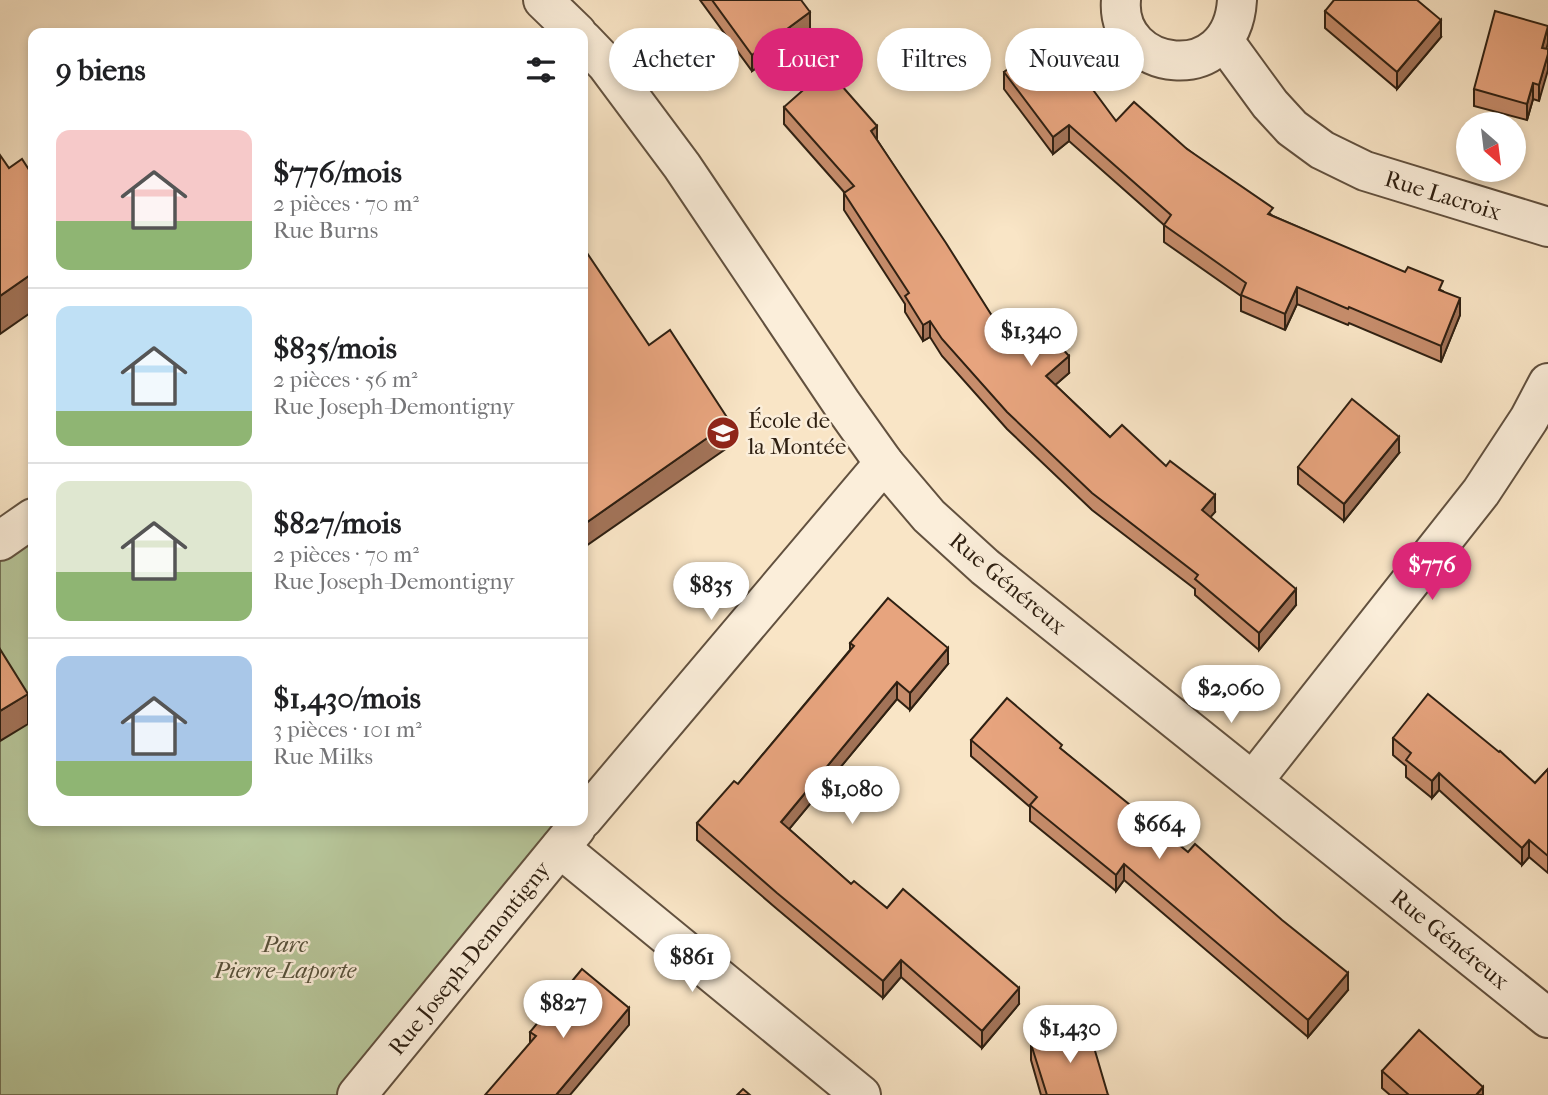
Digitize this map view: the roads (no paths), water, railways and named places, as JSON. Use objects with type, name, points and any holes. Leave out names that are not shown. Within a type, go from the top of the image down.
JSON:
[{"type":"street","points":[[543,0],[572,28]]},
{"type":"street","points":[[1121,0],[1126,29],[1136,42],[1149,54],[1164,60],[1182,61],[1198,58],[1224,41],[1232,29],[1237,0]]},
{"type":"street","name":"Rue Lacroix","points":[[1224,41],[1284,120],[1322,150],[1365,171],[1548,227]]},
{"type":"street","name":"Rue Généreux","points":[[588,45],[606,64],[682,166],[884,463],[929,516],[985,567],[1548,1018]]},
{"type":"street","points":[[1253,781],[1481,492],[1529,419],[1548,383]]},
{"type":"street","name":"Rue Joseph-Demontigny","points":[[588,814],[884,463]]},
{"type":"street","points":[[0,541],[28,521]]},
{"type":"street","points":[[575,829],[861,1095]]},
{"type":"street","name":"Rue Joseph-Demontigny","points":[[357,1095],[575,829]]},
{"type":"place","name":"École de la Montée","points":[[723,433]]},
{"type":"park label","name":"Parc Pierre-Laporte","points":[[285,957]]}]
